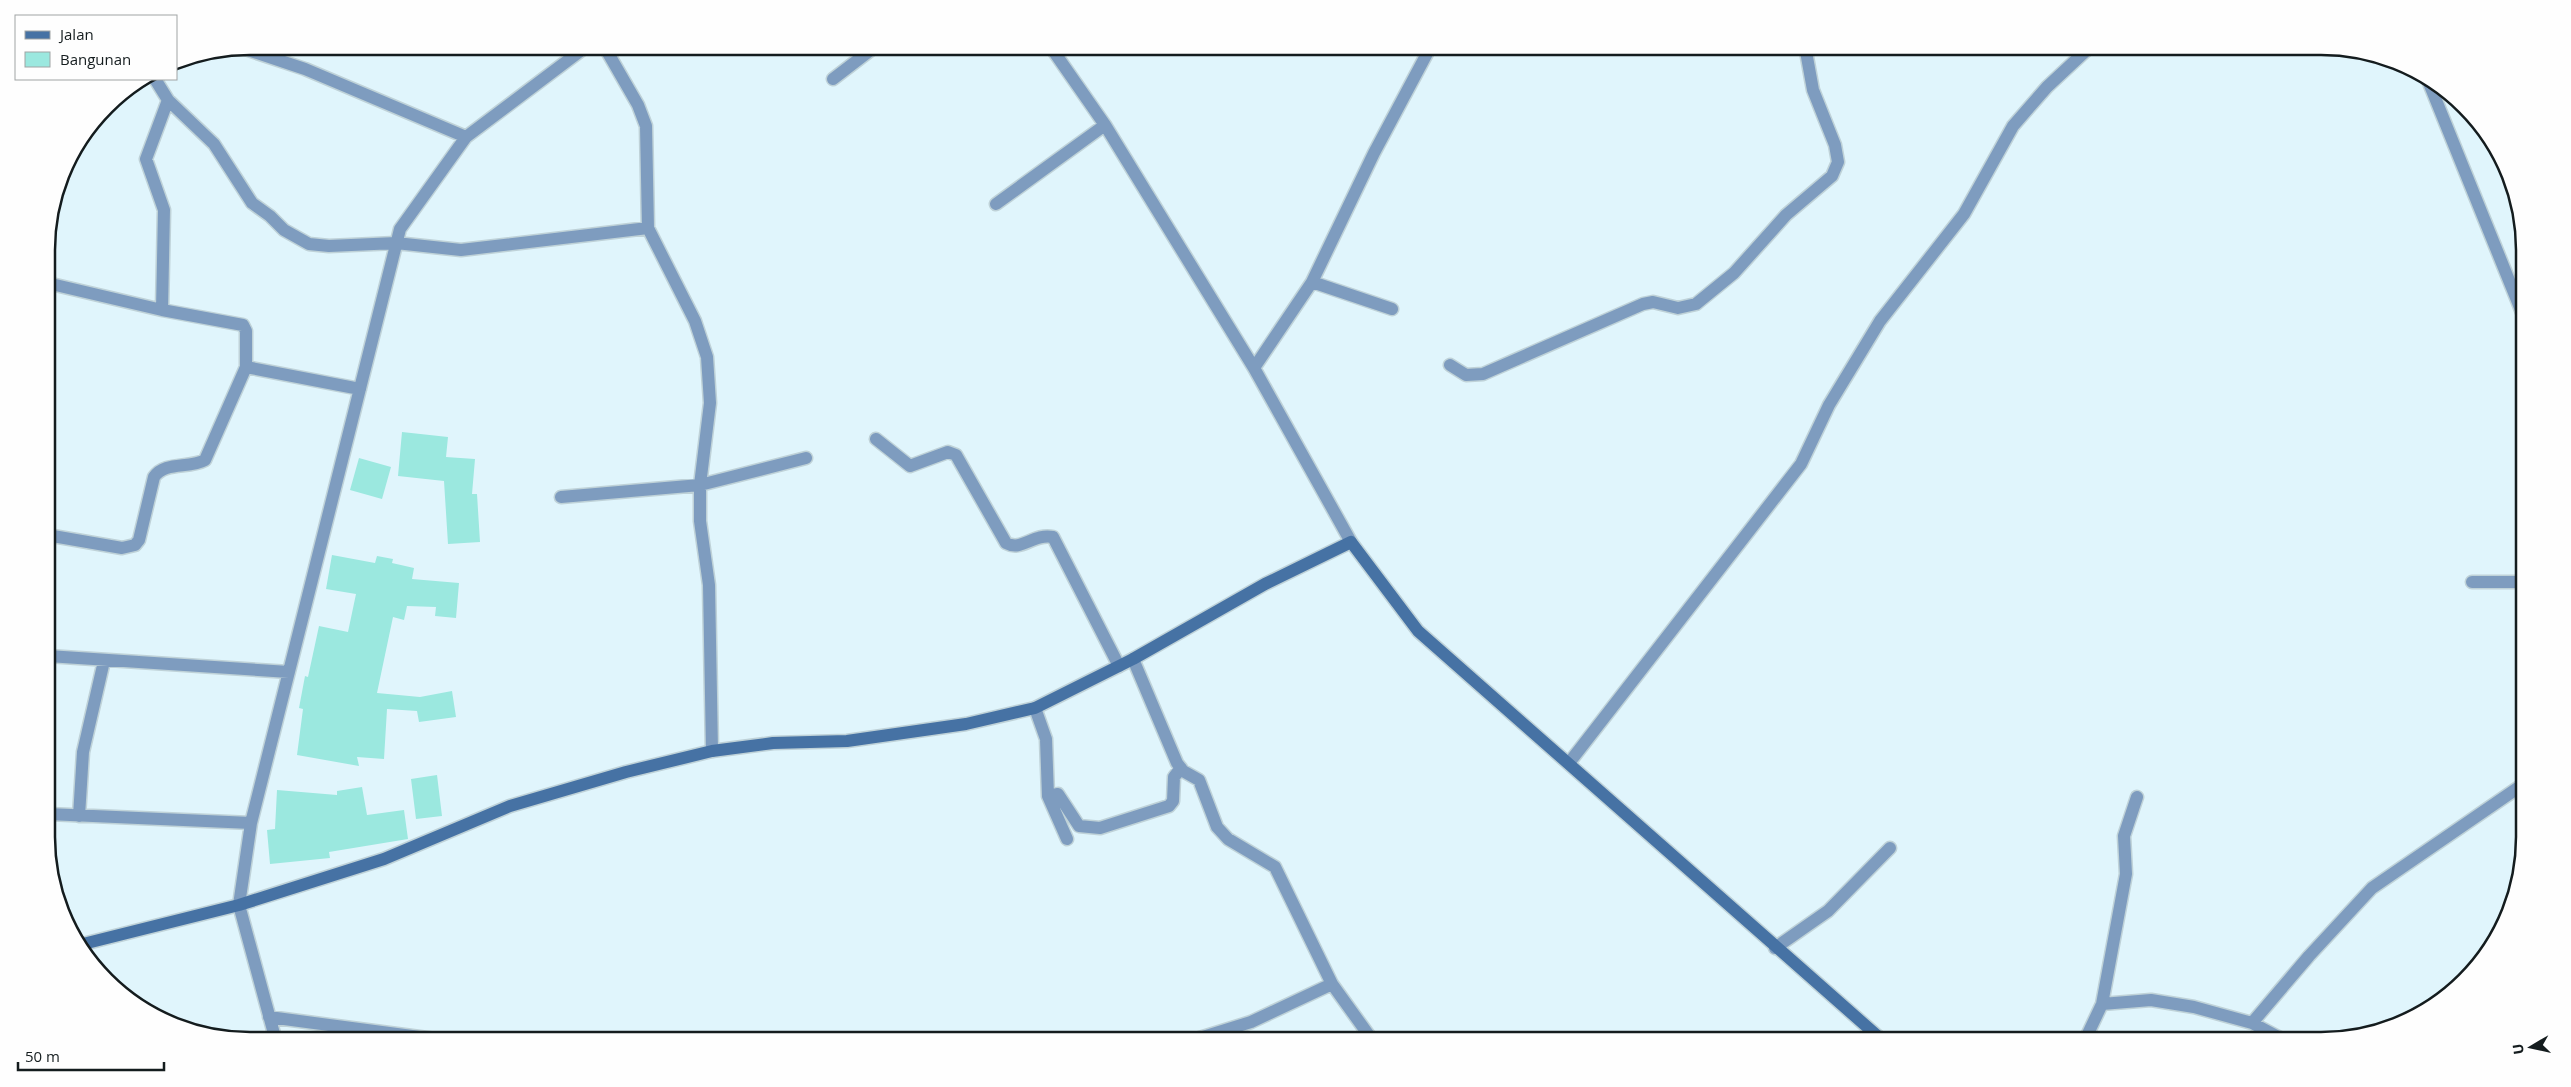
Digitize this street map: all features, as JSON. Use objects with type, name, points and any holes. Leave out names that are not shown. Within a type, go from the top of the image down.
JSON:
[{"type":"street","points":[[263,55],[305,69],[466,137]]},
{"type":"street","points":[[273,1032],[239,905],[252,824],[400,229],[466,137],[575,55]]},
{"type":"street","points":[[609,55],[638,105],[646,126],[648,228],[695,321],[707,357],[710,403],[700,485],[700,521],[709,585],[712,752]]},
{"type":"street","points":[[833,78],[864,55]]},
{"type":"street","points":[[1056,55],[1105,126],[1254,368],[1351,542],[1418,631],[1569,763],[1775,948],[1873,1032]]},
{"type":"street","points":[[1254,368],[1312,282],[1374,153],[1426,55]]},
{"type":"street","points":[[1450,365],[1466,375],[1483,374],[1643,304],[1653,302],[1678,308],[1696,304],[1734,273],[1786,215],[1832,176],[1838,162],[1835,145],[1813,90],[1807,55]]},
{"type":"street","points":[[1569,763],[1801,464],[1829,405],[1880,322],[1964,214],[2013,126],[2047,87],[2079,55]]},
{"type":"street","points":[[156,80],[168,100],[214,144],[252,203],[284,230],[309,244],[329,246],[396,243],[462,250],[648,228]]},
{"type":"street","points":[[2432,90],[2516,297]]},
{"type":"street","points":[[162,310],[164,210],[146,159],[168,100]]},
{"type":"street","points":[[996,204],[1105,126]]},
{"type":"street","points":[[1312,282],[1392,309]]},
{"type":"street","points":[[55,285],[162,310],[243,325],[246,331],[246,367],[206,460],[199,464],[165,468],[158,471],[154,477],[139,540],[135,545],[122,548],[55,536]]},
{"type":"street","points":[[246,367],[360,388]]},
{"type":"street","points":[[876,439],[910,466],[948,452],[956,455],[1006,543],[1011,546],[1020,545],[1040,536],[1053,538],[1119,666]]},
{"type":"street","points":[[561,497],[700,485],[806,458]]},
{"type":"street","points":[[87,943],[239,905],[384,859],[510,806],[626,772],[712,752],[773,744],[847,741],[966,724],[1035,708],[1133,659],[1265,584],[1351,542]]},
{"type":"street","points":[[2472,582],[2516,582]]},
{"type":"street","points":[[55,657],[289,672]]},
{"type":"street","points":[[1133,659],[1181,768],[1199,780],[1217,827],[1228,839],[1275,867],[1332,984],[1367,1032]]},
{"type":"street","points":[[79,816],[83,752],[104,661]]},
{"type":"street","points":[[1035,708],[1046,739],[1048,796],[1067,838]]},
{"type":"street","points":[[1048,796],[1058,794],[1079,826],[1100,828],[1169,806],[1173,801],[1174,777],[1181,768]]},
{"type":"street","points":[[2252,1022],[2309,956],[2372,888],[2516,789]]},
{"type":"street","points":[[2089,1032],[2102,1004],[2126,874],[2124,836],[2137,797]]},
{"type":"street","points":[[55,814],[252,824]]},
{"type":"street","points":[[1775,948],[1828,911],[1890,848]]},
{"type":"street","points":[[1218,1032],[1252,1022],[1332,984]]},
{"type":"street","points":[[2102,1004],[2151,1000],[2194,1007],[2252,1022],[2270,1032]]},
{"type":"street","points":[[269,1017],[382,1032]]},
{"type":"building","points":[[402,432],[448,437],[446,457],[475,459],[472,494],[477,494],[480,542],[448,544],[444,481],[398,476]]},
{"type":"building","points":[[359,458],[391,467],[382,499],[350,490]]},
{"type":"building","points":[[332,555],[375,563],[377,556],[393,559],[392,563],[414,568],[412,579],[459,583],[456,618],[435,616],[436,607],[407,606],[404,620],[393,617],[377,693],[420,697],[452,691],[456,717],[419,722],[417,711],[387,709],[384,759],[357,757],[359,766],[297,755],[303,709],[299,708],[305,676],[308,677],[319,626],[348,632],[356,594],[326,589]]},
{"type":"building","points":[[437,775],[442,816],[416,819],[411,779]]},
{"type":"building","points":[[362,787],[367,815],[404,810],[408,839],[329,852],[330,858],[270,864],[267,830],[275,829],[277,790],[337,795],[337,791]]}]
